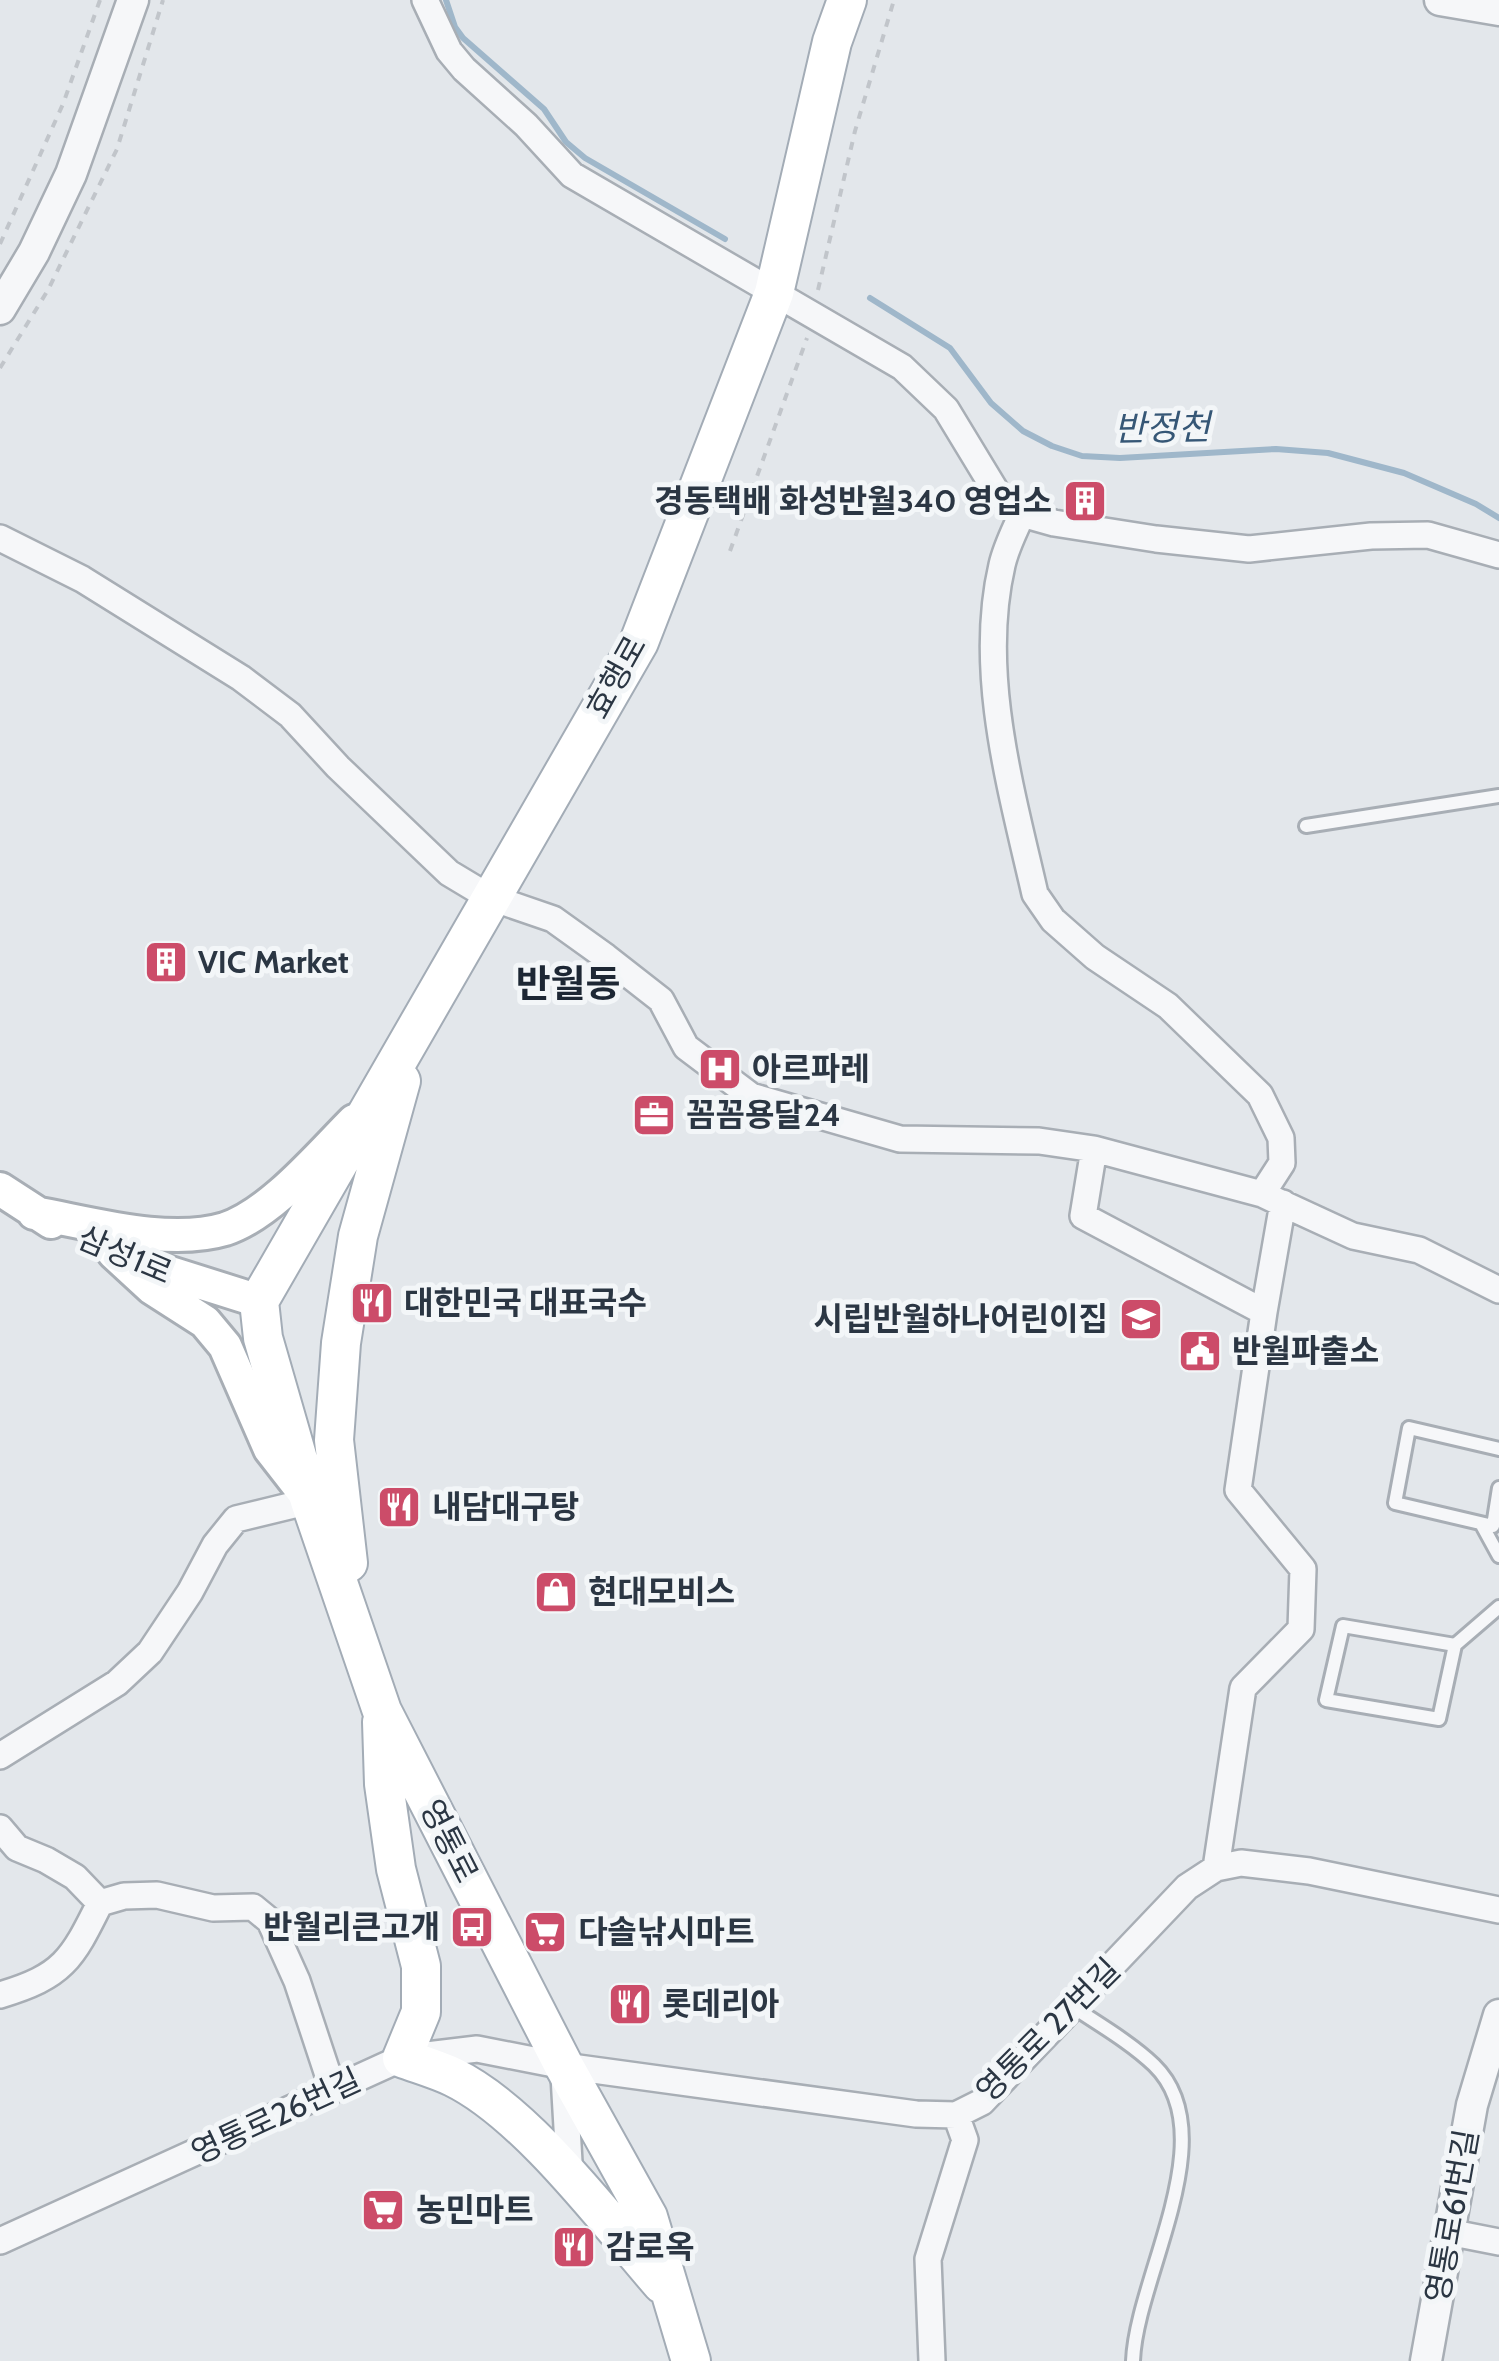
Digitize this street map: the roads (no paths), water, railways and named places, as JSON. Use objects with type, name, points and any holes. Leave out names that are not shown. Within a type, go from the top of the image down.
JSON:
[{"type":"main road","name":"효행로","points":[[259,1301],[638,642],[774,293],[832,42],[847,0]]},
{"type":"main road","points":[[357,1645],[334,1440],[341,1343],[358,1236],[416,1025]]},
{"type":"main road","points":[[34,1213],[172,1235],[226,1228],[275,1200],[372,1103]]},
{"type":"main road","name":"삼성1로","points":[[0,1190],[34,1213],[114,1253],[186,1280],[259,1301]]},
{"type":"main road","points":[[114,1253],[152,1288],[205,1322],[226,1346],[270,1449],[310,1501]]},
{"type":"main road","name":"영통로","points":[[259,1301],[262,1338],[310,1501],[382,1712],[564,2066],[648,2217],[691,2361]]},
{"type":"main road","points":[[382,1712],[384,1784],[394,1852],[422,1966],[421,2012],[402,2058],[454,2078],[500,2109],[570,2179],[674,2298]]},
{"type":"street","points":[[0,310],[72,174],[133,0]]},
{"type":"street","points":[[425,0],[456,60],[526,125],[572,175],[714,254],[902,367],[958,424],[997,493],[1022,514],[1054,523],[1249,549],[1371,536],[1428,535],[1499,555]]},
{"type":"street","points":[[1440,0],[1499,10]]},
{"type":"street","points":[[1022,514],[1002,562],[993,625],[996,696],[1035,894],[1053,920],[1095,957],[1168,1006],[1260,1095],[1280,1138],[1282,1163],[1272,1199],[1264,1312],[1238,1490],[1304,1570],[1301,1629],[1243,1688],[1216,1868],[1241,1863],[1309,1871],[1499,1910]]},
{"type":"street","points":[[0,538],[82,579],[241,678],[290,715],[436,862],[490,897],[553,919],[620,968],[661,1000],[686,1047],[751,1096],[900,1139],[1039,1140],[1094,1148],[1272,1199],[1353,1236],[1419,1250],[1499,1290]]},
{"type":"street","points":[[1094,1148],[1083,1216],[1264,1312]]},
{"type":"street","points":[[0,1756],[117,1683],[150,1652],[190,1592],[215,1545],[236,1519],[310,1501]]},
{"type":"street","points":[[0,1828],[17,1848],[75,1878],[100,1902]]},
{"type":"street","name":"영통로 27번길","points":[[564,2066],[916,2114],[960,2128],[1187,1887],[1216,1868]]},
{"type":"street","points":[[100,1902],[157,1894],[213,1908],[253,1907],[270,1921],[297,1981],[332,2090]]},
{"type":"street","points":[[0,1995],[52,1975],[75,1954],[100,1902]]},
{"type":"street","name":"영통로61번길","points":[[1426,2361],[1472,2105],[1499,2015]]},
{"type":"street","name":"영통로26번길","points":[[0,2242],[402,2058],[477,2050],[564,2066]]},
{"type":"street","points":[[564,2066],[570,2179]]},
{"type":"street","points":[[932,2361],[928,2259],[960,2128]]},
{"type":"street","points":[[1448,2232],[1499,2242]]},
{"type":"lane","points":[[1306,826],[1499,796]]},
{"type":"lane","points":[[1499,1450],[1409,1428],[1394,1503],[1493,1526],[1499,1488]]},
{"type":"lane","points":[[1482,1525],[1499,1556]]},
{"type":"lane","points":[[1454,1645],[1343,1626],[1326,1700],[1440,1718],[1454,1645],[1499,1607]]},
{"type":"lane","points":[[1073,2007],[1156,2066],[1177,2098],[1181,2130],[1178,2183],[1147,2288],[1133,2361]]},
{"type":"waterway","name":"반정천","points":[[446,0],[463,38],[544,109],[566,142],[585,158],[725,239]]},
{"type":"waterway","name":"반정천","points":[[870,298],[950,348],[991,403],[1023,431],[1052,446],[1082,456],[1120,458],[1276,449],[1328,453],[1404,473],[1499,518]]},
{"type":"place","name":"경동택배 화성반월340 영업소","points":[[1085,501]]},
{"type":"place","name":"VIC Market","points":[[166,962]]},
{"type":"place","name":"아르파레","points":[[720,1069]]},
{"type":"place","name":"꼼꼼용달24","points":[[654,1115]]},
{"type":"place","name":"대한민국 대표국수","points":[[372,1303]]},
{"type":"place","name":"시립반월하나어린이집","points":[[1141,1319]]},
{"type":"place","name":"반월파출소","points":[[1200,1351]]},
{"type":"place","name":"내담대구탕","points":[[399,1507]]},
{"type":"place","name":"현대모비스","points":[[556,1592]]},
{"type":"place","name":"반월리큰고개","points":[[472,1927]]},
{"type":"place","name":"다솔낚시마트","points":[[545,1932]]},
{"type":"place","name":"롯데리아","points":[[630,2004]]},
{"type":"place","name":"농민마트","points":[[383,2210]]},
{"type":"place","name":"감로옥","points":[[574,2247]]},
{"type":"district","name":"반월동","points":[[568,984]]}]
